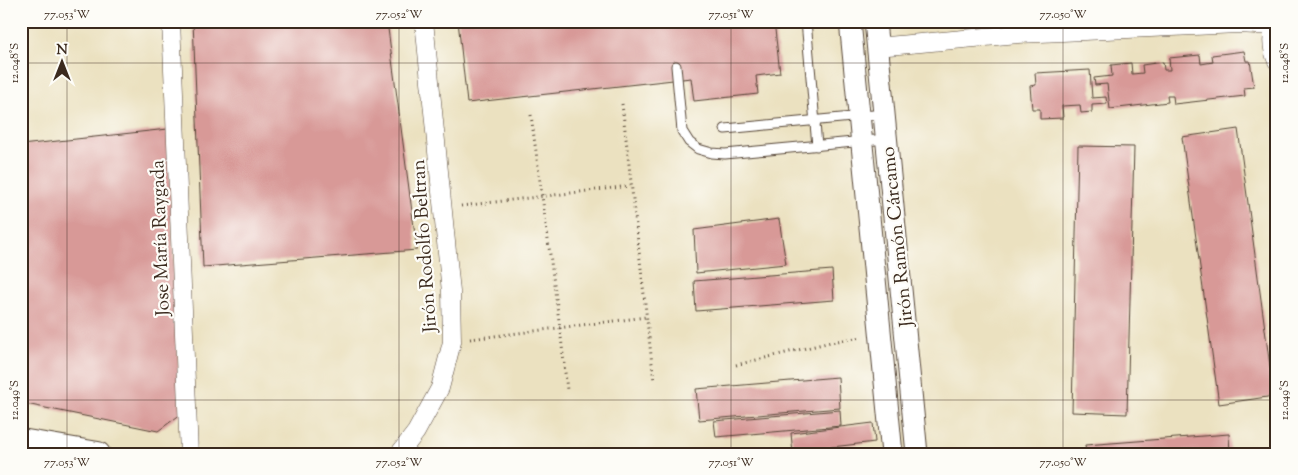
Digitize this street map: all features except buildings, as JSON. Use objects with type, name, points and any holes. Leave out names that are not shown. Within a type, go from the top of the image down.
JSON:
[{"type":"main road","points":[[21,441],[98,454]]},
{"type":"street","name":"Jose María Raygada","points":[[171,21],[189,454]]},
{"type":"street","name":"Jirón Rodolfo Beltran","points":[[399,454],[416,432],[440,388],[452,342],[451,292],[424,21]]},
{"type":"street","name":"Jirón Ramón Cárcamo","points":[[850,21],[892,454]]},
{"type":"street","name":"Jirón Ramón Cárcamo","points":[[874,21],[916,454]]},
{"type":"street","points":[[877,47],[1018,34],[1276,24],[1272,38],[1272,50],[1277,61]]},
{"type":"street","points":[[886,395],[910,392]]},
{"type":"lane","points":[[806,21],[817,146]]},
{"type":"lane","points":[[676,66],[682,132],[689,142],[698,149],[725,154],[886,138]]},
{"type":"lane","points":[[725,129],[884,114]]},
{"type":"path","points":[[622,104],[654,381]]},
{"type":"path","points":[[531,115],[560,328],[566,390]]},
{"type":"path","points":[[443,208],[630,186]]},
{"type":"path","points":[[452,342],[646,317]]},
{"type":"path","points":[[736,364],[830,342],[881,335]]}]
